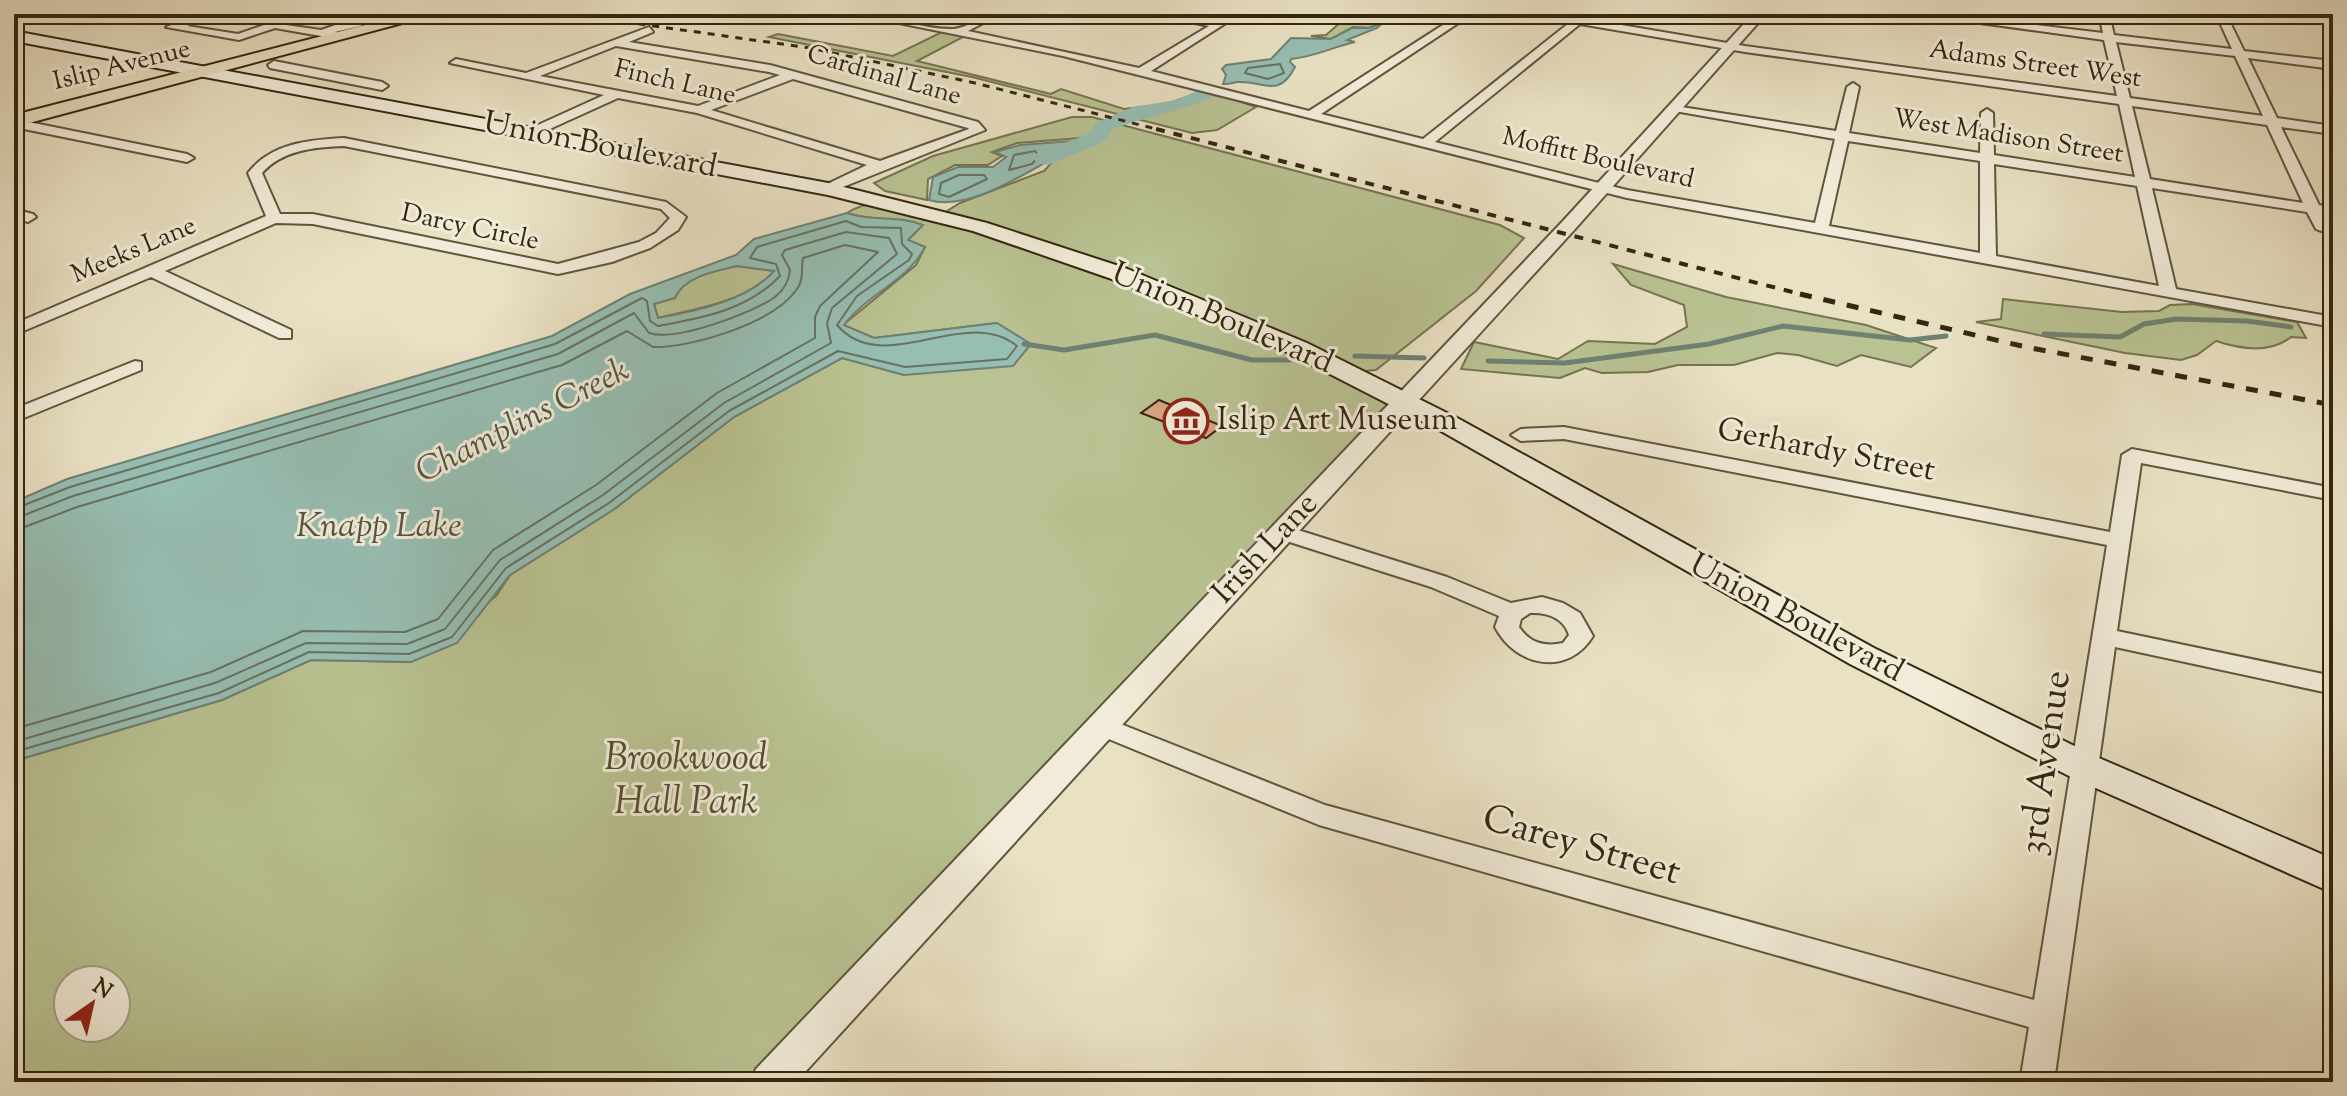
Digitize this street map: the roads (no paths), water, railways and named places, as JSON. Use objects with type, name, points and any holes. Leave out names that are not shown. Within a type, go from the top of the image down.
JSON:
[{"type":"main road","name":"Islip Avenue","points":[[14,122],[341,32],[428,14]]},
{"type":"main road","name":"Union Boulevard","points":[[14,36],[828,189],[980,227],[1162,290],[1281,340],[1404,401],[1862,656],[2086,768],[2333,877]]},
{"type":"street","name":"Islip Avenue","points":[[212,14],[172,27],[239,37],[271,25]]},
{"type":"street","points":[[271,25],[306,14]]},
{"type":"street","points":[[271,25],[341,32],[365,16],[345,14]]},
{"type":"street","name":"Moffitt Boulevard","points":[[859,14],[960,31],[1142,72],[1602,189],[2333,322]]},
{"type":"street","points":[[960,31],[995,14]]},
{"type":"street","points":[[1158,14],[1219,24]]},
{"type":"street","points":[[1142,72],[1235,14]]},
{"type":"street","points":[[1312,114],[1467,14]]},
{"type":"street","name":"Adams Street West","points":[[1538,14],[1730,47],[2333,130]]},
{"type":"street","name":"Irish Lane","points":[[770,1082],[1602,189],[1760,14]]},
{"type":"street","points":[[1920,14],[2333,65]]},
{"type":"street","points":[[2104,14],[2169,292]]},
{"type":"street","points":[[2221,14],[2321,226]]},
{"type":"street","points":[[1426,143],[1578,21]]},
{"type":"street","points":[[525,77],[649,30]]},
{"type":"street","name":"Cardinal Lane","points":[[616,43],[792,75],[973,125],[978,130],[880,165],[828,189]]},
{"type":"street","name":"Finch Lane","points":[[456,63],[699,110],[880,165]]},
{"type":"street","points":[[274,65],[382,86]]},
{"type":"street","points":[[699,110],[792,75]]},
{"type":"street","points":[[328,94],[362,82]]},
{"type":"street","points":[[1821,229],[1853,87]]},
{"type":"street","points":[[532,133],[617,94]]},
{"type":"street","name":"West Madison Street","points":[[1675,110],[2333,212]]},
{"type":"street","points":[[1987,113],[1988,259]]},
{"type":"street","points":[[14,122],[187,158]]},
{"type":"street","name":"Darcy Circle","points":[[344,142],[666,206],[678,217],[671,230],[650,242],[593,263],[558,269],[313,219],[274,218],[255,173],[260,167],[298,148],[344,142]]},
{"type":"street","name":"Meeks Lane","points":[[14,330],[274,218]]},
{"type":"street","points":[[152,271],[285,334]]},
{"type":"street","points":[[14,416],[135,366]]},
{"type":"street","points":[[14,393],[37,407]]},
{"type":"street","name":"Gerhardy Street","points":[[1521,435],[1564,433],[2118,540]]},
{"type":"street","name":"3rd Avenue","points":[[2037,1082],[2132,455],[2333,494]]},
{"type":"street","points":[[1282,532],[1439,582],[1512,612]]},
{"type":"street","points":[[2103,636],[2333,685]]},
{"type":"street","name":"Carey Street","points":[[1103,726],[1319,814],[2047,1018]]},
{"type":"water","points":[[1384,22],[1347,40],[1355,42],[1291,59],[1295,67],[1289,77],[1276,86],[1246,82],[1223,84],[1226,75],[1222,69],[1226,65],[1271,59],[1291,38],[1331,39],[1352,28],[1369,28]]},
{"type":"water","points":[[1086,140],[988,192],[947,202],[929,200],[933,177],[958,167],[993,167],[1006,157],[995,152],[1020,145]]},
{"type":"water","name":"Knapp Lake","points":[[847,213],[923,225],[908,240],[925,247],[918,259],[844,325],[874,338],[997,323],[1031,344],[1013,366],[904,375],[842,358],[734,417],[613,510],[510,575],[457,643],[411,662],[311,660],[222,700],[14,761],[14,502],[67,479],[552,336],[630,294],[736,255],[754,239]],"holes":[[[737,266],[774,271],[750,290],[735,297],[704,308],[658,318],[654,304],[675,298],[686,284],[702,276]]]},
{"type":"waterway","name":"Champlins Creek","points":[[1377,25],[1384,22],[1386,14]]},
{"type":"waterway","name":"Champlins Creek","points":[[1043,159],[1100,136],[1102,127],[1140,111],[1181,105],[1208,92]]},
{"type":"waterway","points":[[2044,334],[2120,337],[2144,324],[2176,319],[2247,321],[2291,327]]},
{"type":"waterway","points":[[1488,361],[1565,363],[1709,344],[1783,326],[1910,340],[1946,336]]},
{"type":"waterway","points":[[1024,344],[1064,350],[1155,335],[1252,360],[1290,360]]},
{"type":"waterway","points":[[1355,356],[1424,358]]},
{"type":"railway","points":[[569,14],[810,48],[975,83],[1164,131]]},
{"type":"railway","points":[[1156,129],[1802,295]]},
{"type":"railway","points":[[1802,295],[2026,347],[2333,405]]},
{"type":"railway","points":[[1802,295],[1808,296]]},
{"type":"place","name":"Islip Art Museum","points":[[1186,421]]},
{"type":"park label","name":"Brookwood Hall Park","points":[[686,782]]}]
